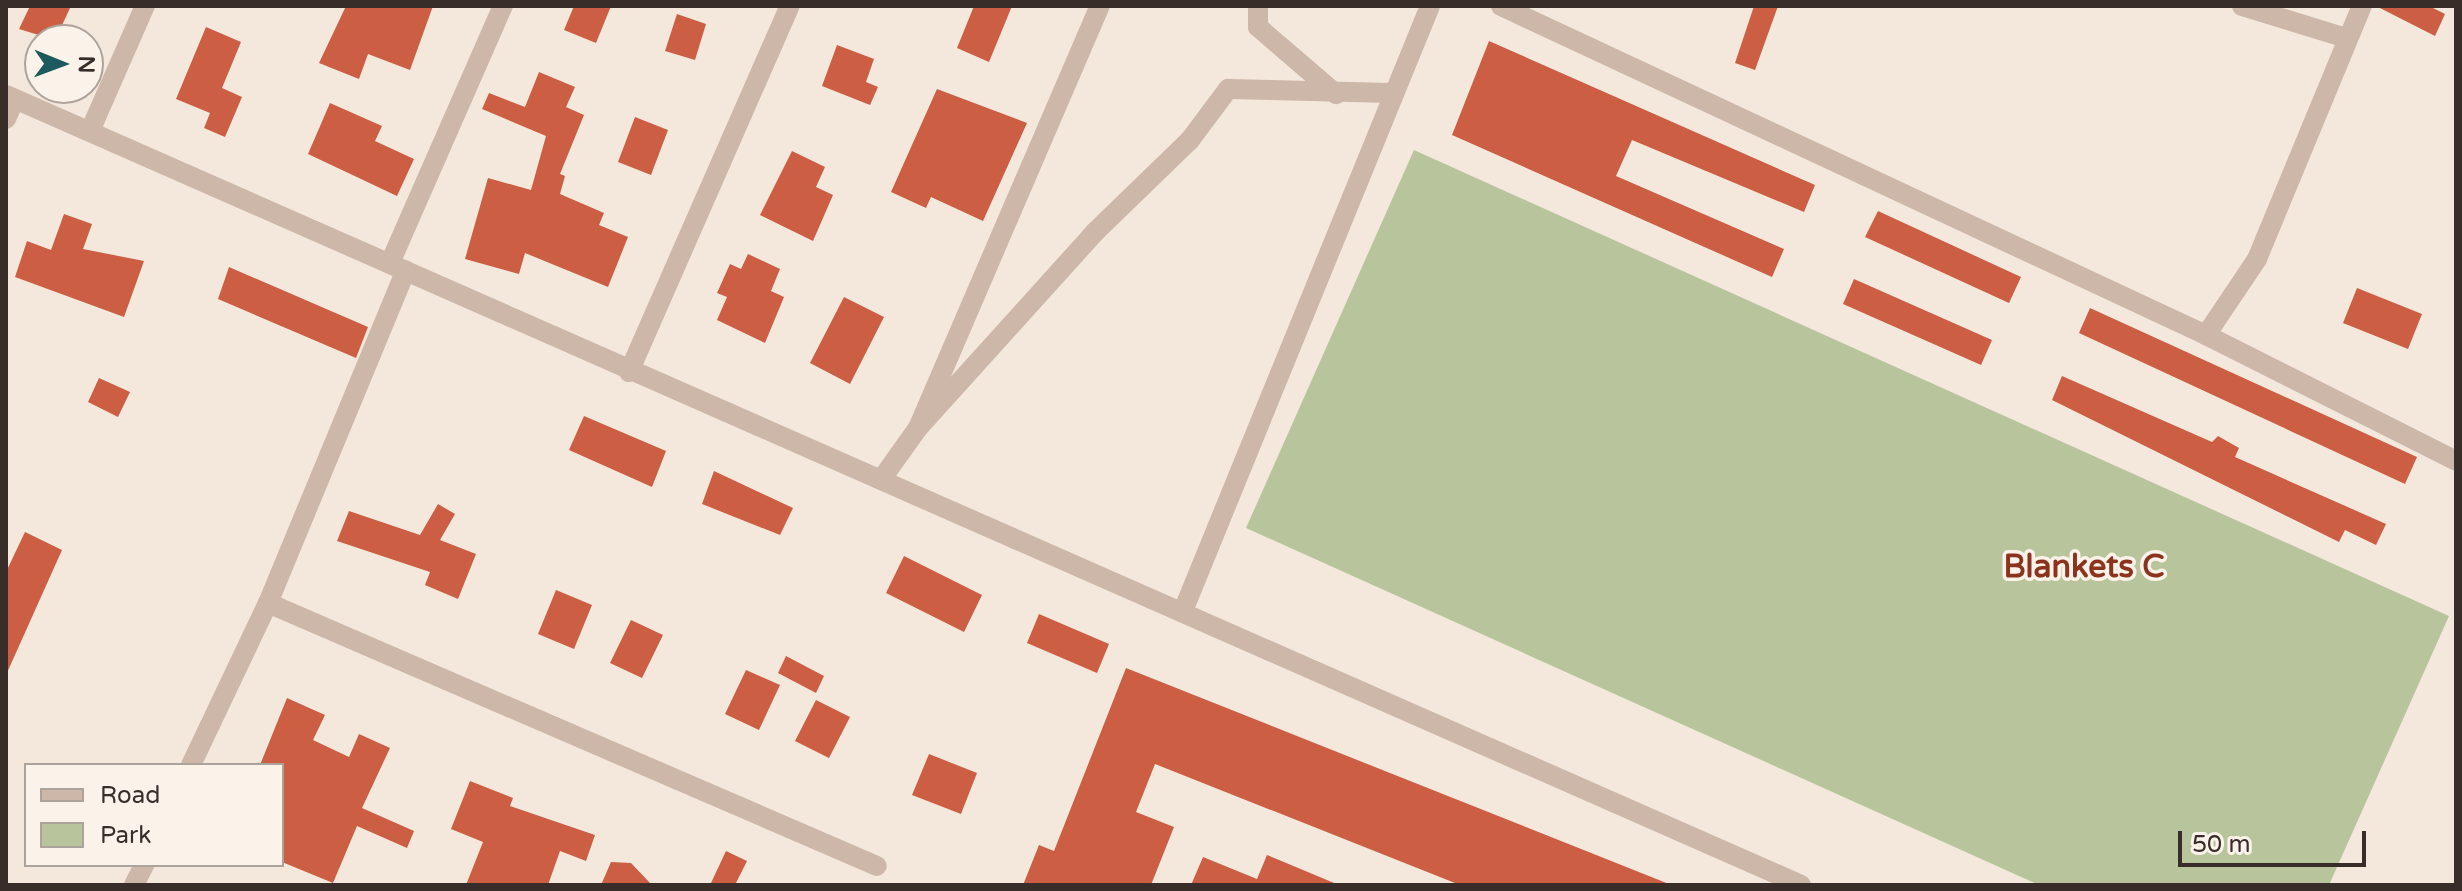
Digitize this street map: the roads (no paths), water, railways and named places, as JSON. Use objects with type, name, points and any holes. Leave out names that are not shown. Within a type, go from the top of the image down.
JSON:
[{"type":"street","points":[[90,131],[145,6]]},
{"type":"street","points":[[192,763],[268,603],[398,266],[503,6]]},
{"type":"street","points":[[629,372],[790,6]]},
{"type":"street","points":[[918,428],[1100,6]]},
{"type":"street","points":[[1258,6],[1258,27],[1336,94]]},
{"type":"street","points":[[1183,611],[1391,93],[1430,6]]},
{"type":"street","points":[[1501,6],[2206,335],[2456,461]]},
{"type":"street","points":[[2242,6],[2346,38]]},
{"type":"street","points":[[2206,335],[2257,259],[2346,38],[2362,6]]},
{"type":"street","points":[[883,477],[918,428],[1084,243],[1190,140],[1228,89],[1391,93]]},
{"type":"street","points":[[6,119],[11,97],[398,266],[629,372],[883,477],[1801,885]]},
{"type":"street","points":[[268,603],[877,866]]},
{"type":"district","name":"Blankets C","points":[[2084,567]]}]
